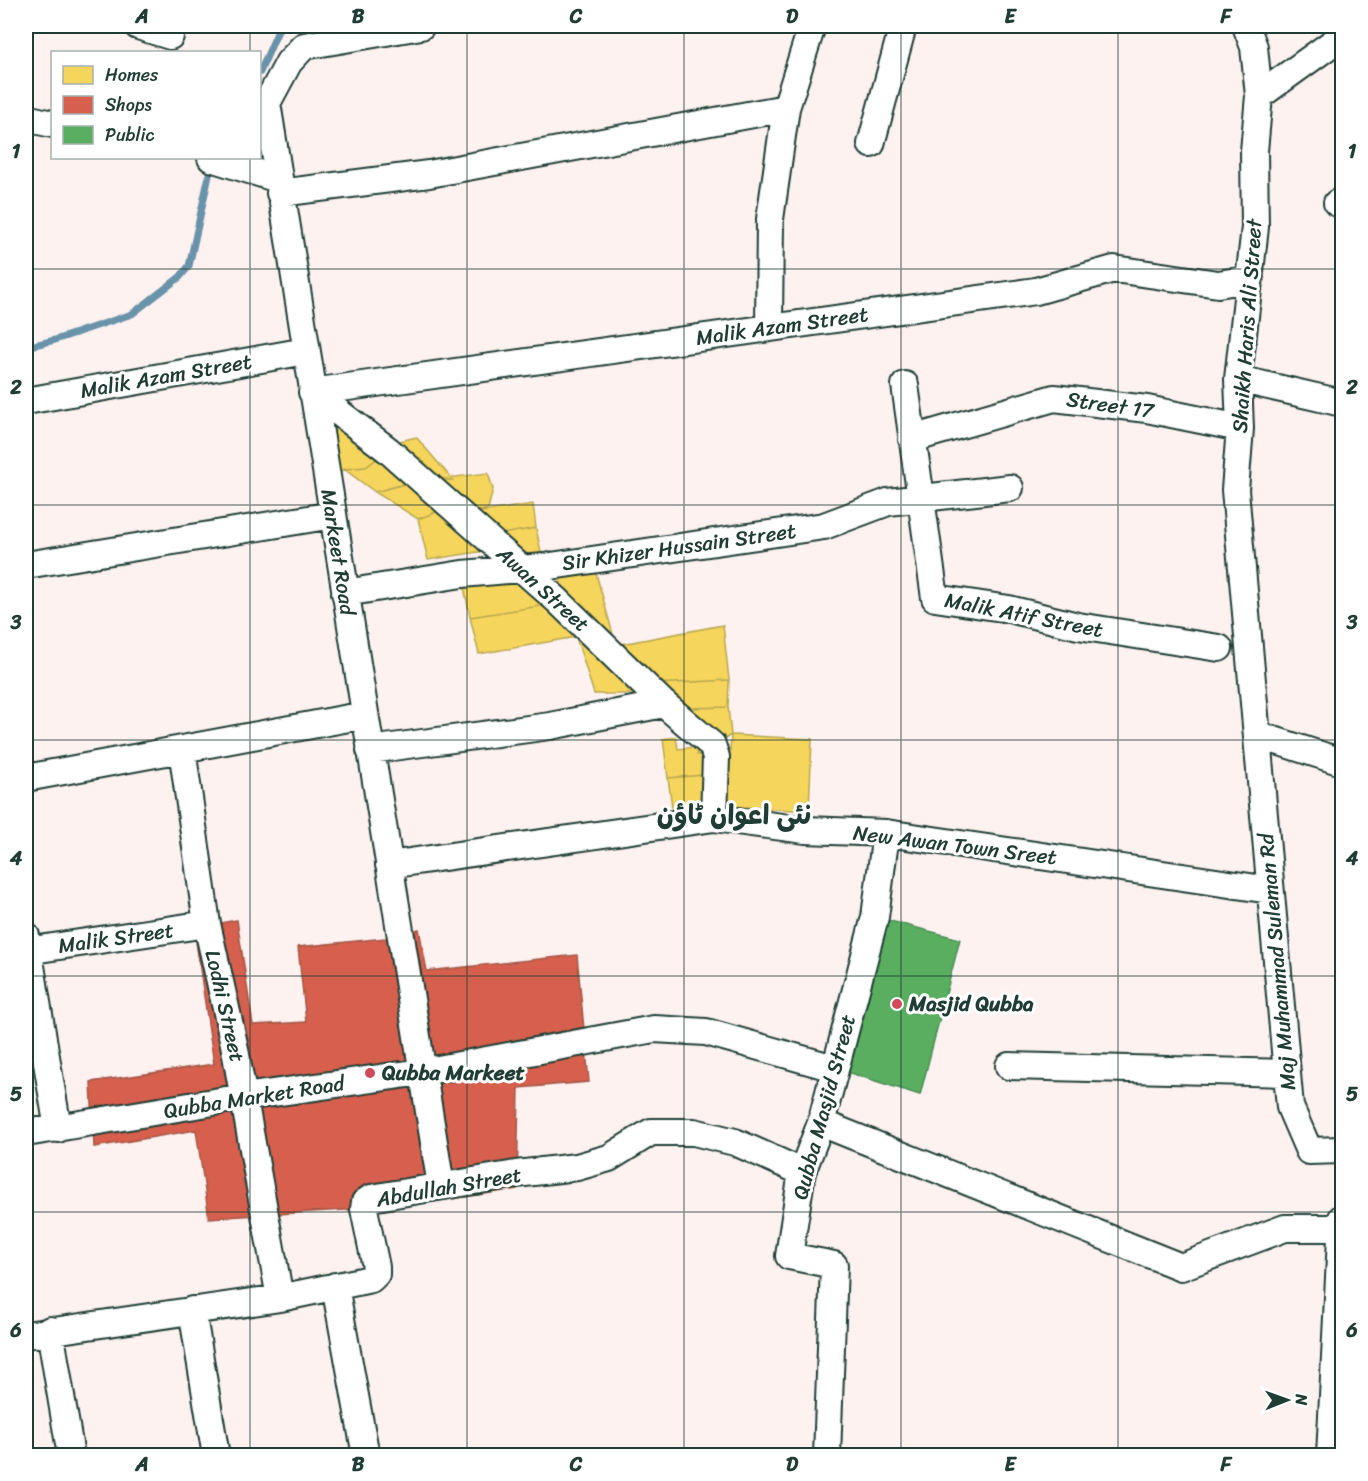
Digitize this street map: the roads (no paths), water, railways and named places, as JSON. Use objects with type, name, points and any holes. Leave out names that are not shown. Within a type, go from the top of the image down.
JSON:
[{"type":"street","points":[[138,26],[169,38]]},
{"type":"street","name":"Markeet Road","points":[[421,26],[304,46],[289,62],[267,102],[441,1186]]},
{"type":"street","points":[[871,144],[903,26]]},
{"type":"street","name":"Shaikh Haris Ali Street","points":[[1246,26],[1254,47],[1259,96],[1254,151],[1255,227],[1238,379],[1240,428],[1235,490],[1258,735]]},
{"type":"street","points":[[769,328],[771,219],[786,108],[807,33]]},
{"type":"street","points":[[1259,96],[1342,36]]},
{"type":"street","points":[[219,160],[279,186],[429,174],[786,108]]},
{"type":"street","points":[[26,118],[51,124]]},
{"type":"street","name":"Malik Azam Street","points":[[312,392],[1036,291],[1114,269],[1218,284],[1250,279]]},
{"type":"street","name":"Malik Azam Street","points":[[26,401],[306,351]]},
{"type":"street","points":[[1238,379],[1342,403]]},
{"type":"street","name":"Malik Atif Street","points":[[905,386],[935,598],[1009,609],[1078,626],[1219,648]]},
{"type":"street","name":"Awan Street","points":[[312,392],[388,450],[522,569],[664,704],[716,750],[714,818]]},
{"type":"street","name":"Street 17","points":[[912,438],[1054,398],[1147,409],[1240,428]]},
{"type":"street","name":"Sir Khizer Hussain Street","points":[[345,593],[462,574],[522,569],[824,526],[888,502],[1010,488]]},
{"type":"street","points":[[26,565],[333,515]]},
{"type":"street","points":[[370,750],[550,726],[664,704]]},
{"type":"street","points":[[26,778],[365,715]]},
{"type":"street","points":[[1258,735],[1342,762]]},
{"type":"street","name":"Maj Muhammad Suleman Rd","points":[[1258,735],[1290,1107],[1309,1151],[1342,1150]]},
{"type":"street","name":"Lodhi Street","points":[[182,749],[207,924],[244,1097],[280,1298]]},
{"type":"street","name":"New Awan Town Sreet","points":[[389,865],[714,818],[806,830],[886,833],[1270,890]]},
{"type":"street","name":"Qubba Masjid Street","points":[[827,1455],[834,1265],[789,1256],[802,1172],[821,1124],[875,917],[886,833]]},
{"type":"street","name":"Malik Street","points":[[27,946],[207,924]]},
{"type":"street","points":[[27,946],[58,1130]]},
{"type":"street","name":"Qubba Market Road","points":[[26,1133],[58,1130],[244,1097],[423,1072],[654,1029],[706,1032],[834,1068]]},
{"type":"street","points":[[1009,1066],[1287,1073]]},
{"type":"street","points":[[821,1124],[1180,1267],[1285,1228],[1342,1223],[1330,1455]]},
{"type":"street","name":"Abdullah Street","points":[[38,1333],[280,1298],[370,1279],[376,1274],[365,1202],[371,1198],[577,1167],[609,1158],[651,1132],[694,1132],[735,1142],[802,1172]]},
{"type":"street","points":[[335,1286],[366,1455]]},
{"type":"street","points":[[192,1310],[216,1455]]},
{"type":"street","points":[[38,1333],[71,1455]]},
{"type":"waterway","points":[[261,70],[280,26]]},
{"type":"waterway","points":[[26,347],[55,340],[132,314],[180,277],[189,266],[212,162]]},
{"type":"place","name":"Masjid Qubba","points":[[897,1004]]},
{"type":"place","name":"Qubba Markeet","points":[[370,1073]]},
{"type":"district","name":"نئی اعوان ٹاؤن","points":[[734,815]]}]
